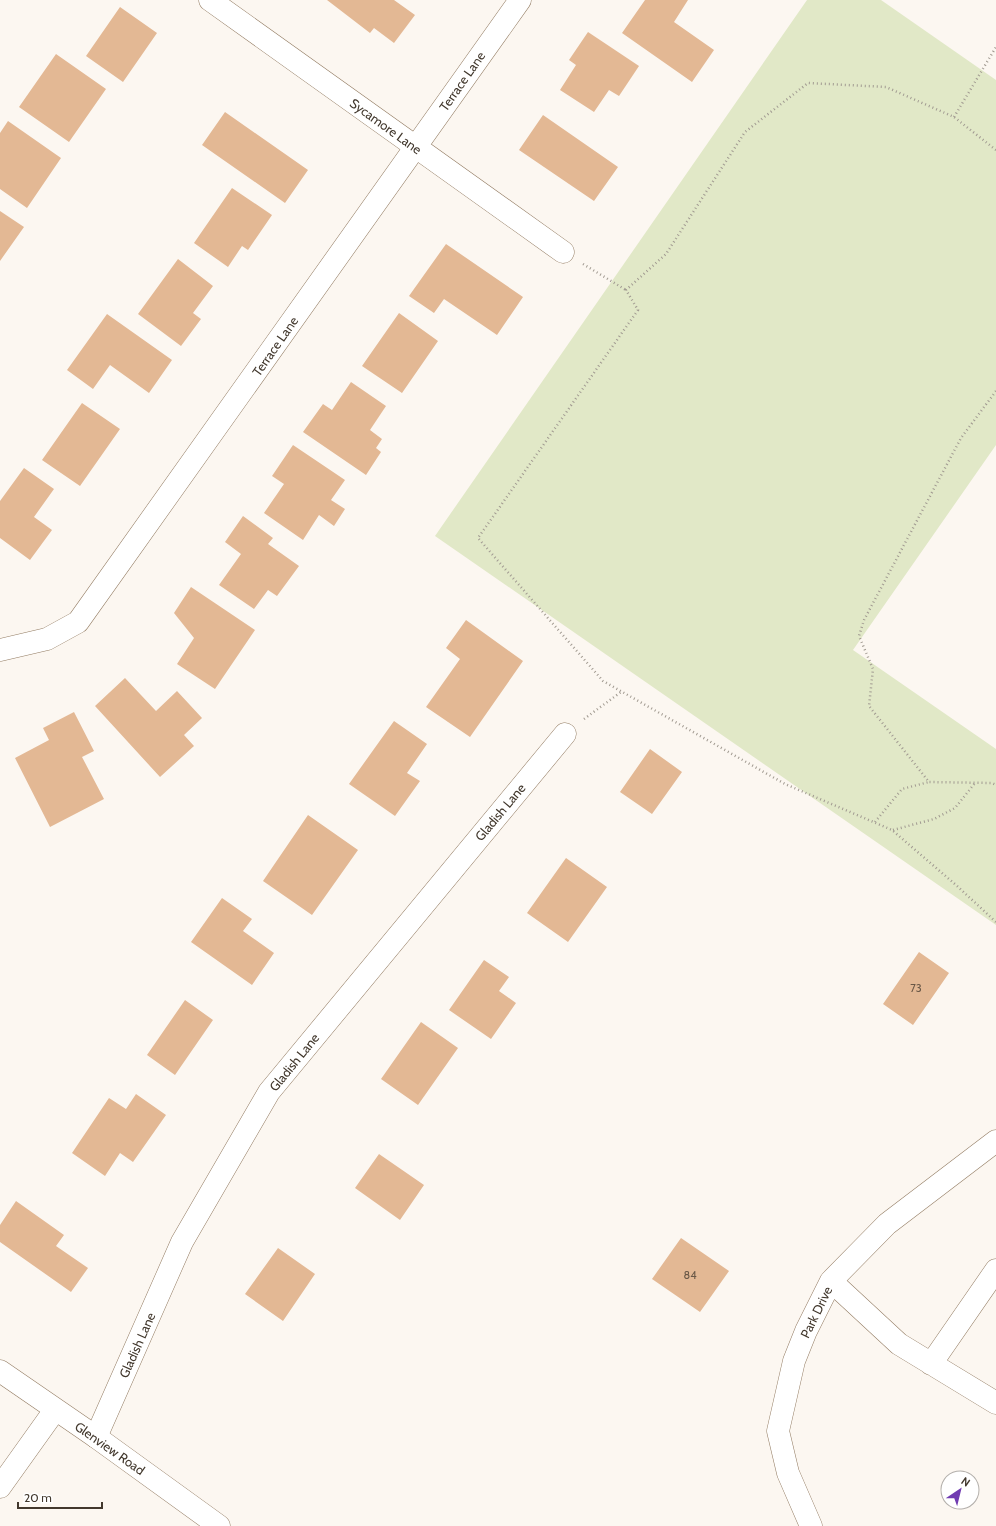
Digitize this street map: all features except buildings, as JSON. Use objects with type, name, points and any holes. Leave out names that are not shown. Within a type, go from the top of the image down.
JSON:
[{"type":"street","name":"Sycamore Lane","points":[[210,0],[563,252]]},
{"type":"street","name":"Terrace Lane","points":[[0,650],[47,639],[78,622],[520,0]]},
{"type":"street","name":"Gladish Lane","points":[[96,1437],[182,1242],[269,1092],[564,734]]},
{"type":"street","name":"Park Drive","points":[[811,1526],[788,1473],[778,1431],[794,1361],[806,1331],[831,1281],[887,1224],[996,1141]]},
{"type":"street","points":[[931,1364],[996,1270]]},
{"type":"street","points":[[831,1281],[898,1344],[996,1403]]},
{"type":"street","name":"Glenview Road","points":[[0,1371],[96,1437],[220,1526]]},
{"type":"street","points":[[0,1487],[55,1410]]},
{"type":"path","points":[[954,117],[996,47]]},
{"type":"path","points":[[626,290],[666,254],[745,132],[808,83],[886,87],[954,117],[996,150]]},
{"type":"path","points":[[563,252],[626,290],[638,310],[478,538],[603,681],[785,784],[892,830],[956,884],[996,922]]},
{"type":"path","points":[[929,782],[869,706],[873,669],[859,636],[864,620],[961,438],[996,390]]},
{"type":"path","points":[[564,734],[621,692]]},
{"type":"path","points":[[875,822],[902,789],[929,782],[992,783],[996,785]]},
{"type":"path","points":[[892,830],[934,819],[955,808],[975,783]]},
{"type":"green space","points":[[807,0],[881,0],[996,80],[996,445],[853,650],[996,749],[996,925],[435,536]]}]
